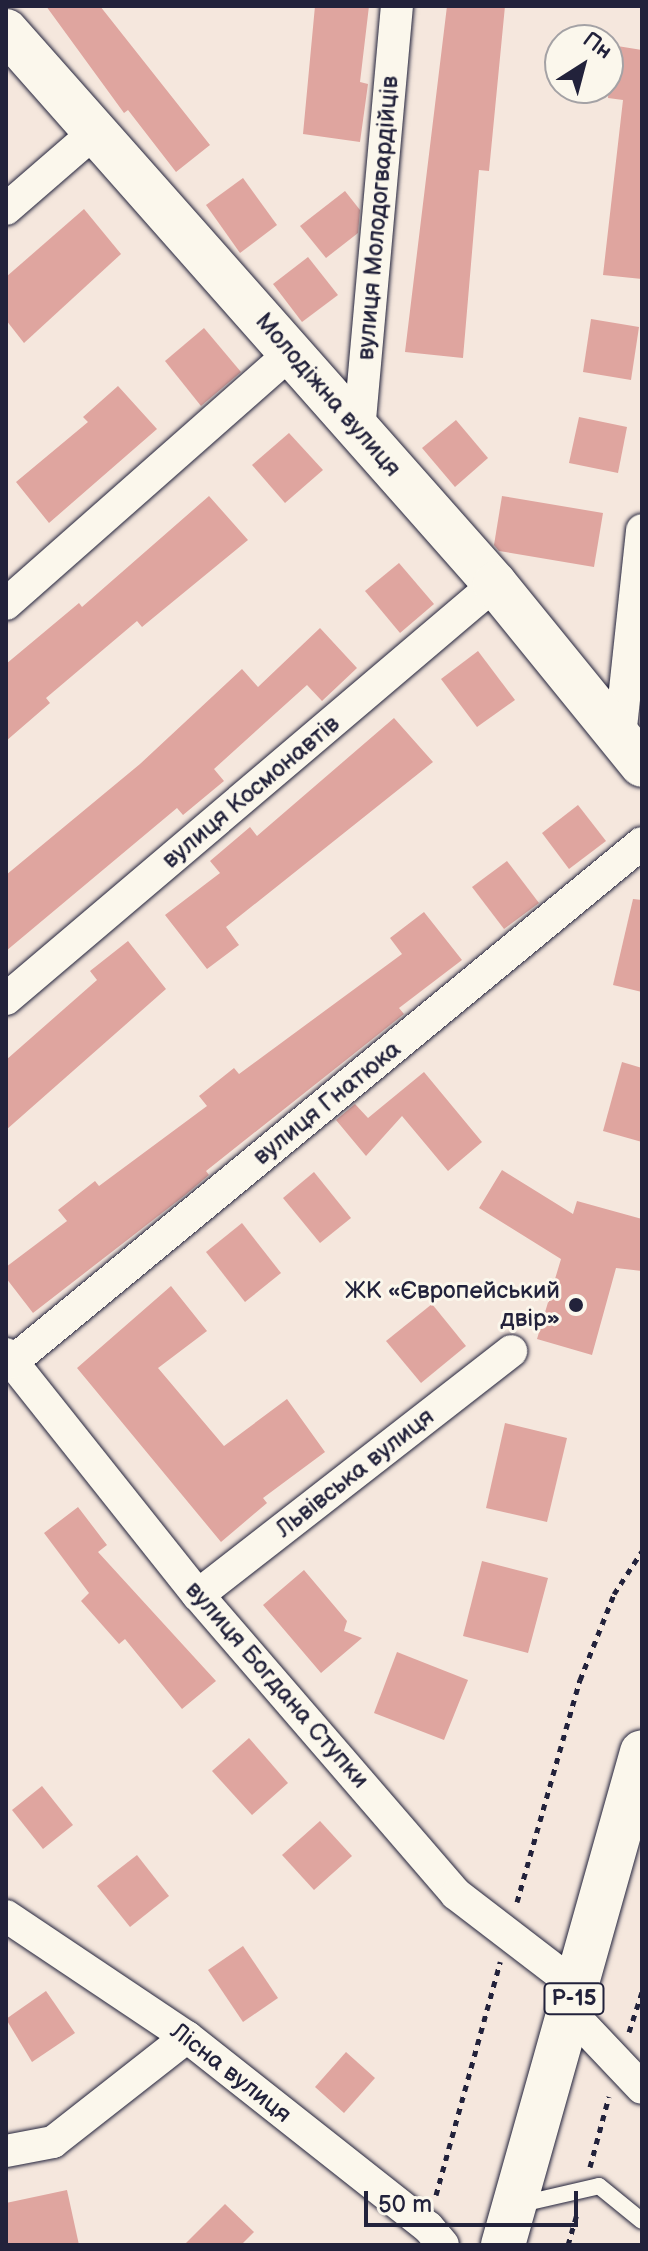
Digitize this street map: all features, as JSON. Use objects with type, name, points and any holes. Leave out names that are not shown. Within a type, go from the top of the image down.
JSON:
[{"type":"street","name":"вулиця Молодогвардійців","points":[[359,431],[397,6]]},
{"type":"street","name":"Молодіжна вулиця","points":[[6,31],[495,584],[631,751]]},
{"type":"street","points":[[6,209],[95,132]]},
{"type":"street","points":[[6,604],[291,353]]},
{"type":"street","points":[[631,751],[642,530]]},
{"type":"street","name":"вулиця Космонавтів","points":[[6,999],[495,584]]},
{"type":"street","name":"вулиця Гнатюка","points":[[9,1358],[642,843]]},
{"type":"street","name":"Львівська вулиця","points":[[198,1595],[511,1351]]},
{"type":"street","name":"вулиця Богдана Ступки","points":[[9,1358],[198,1595],[456,1894],[507,1935],[574,2000],[618,2065],[642,2088]]},
{"type":"street","name":"Р-15","points":[[509,2225],[642,1752]]},
{"type":"street","name":"Лісна вулиця","points":[[6,1916],[187,2037],[435,2236]]},
{"type":"street","points":[[6,2151],[53,2142],[187,2037]]},
{"type":"lane","points":[[509,2225],[599,2186],[642,2221]]},
{"type":"path","points":[[435,2236],[507,1935],[580,1680],[614,1594],[642,1551]]},
{"type":"path","points":[[589,2170],[642,1992]]},
{"type":"path","points":[[568,2245],[581,2200]]},
{"type":"building","points":[[46,6],[100,6],[210,145],[176,172],[128,110],[124,113]]},
{"type":"building","points":[[315,6],[369,6],[360,82],[368,84],[360,142],[303,134]]},
{"type":"building","points":[[447,6],[505,6],[489,171],[479,170],[463,358],[405,352]]},
{"type":"building","points":[[624,47],[642,50],[642,279],[603,275],[624,104]]},
{"type":"building","points":[[243,178],[277,225],[240,253],[206,205]]},
{"type":"building","points":[[345,191],[360,210],[358,233],[326,258],[300,226]]},
{"type":"building","points":[[84,209],[121,254],[24,343],[6,320],[6,277]]},
{"type":"building","points":[[308,257],[338,295],[302,322],[273,284]]},
{"type":"building","points":[[591,319],[639,327],[631,380],[583,372]]},
{"type":"building","points":[[204,328],[241,372],[201,406],[165,361]]},
{"type":"building","points":[[118,386],[157,429],[49,523],[16,482],[88,422],[83,417]]},
{"type":"building","points":[[579,417],[627,427],[618,473],[569,463]]},
{"type":"building","points":[[456,420],[488,458],[455,487],[422,448]]},
{"type":"building","points":[[289,433],[323,470],[285,503],[252,465]]},
{"type":"building","points":[[209,496],[248,540],[142,627],[137,621],[46,698],[50,703],[6,741],[6,664],[79,603],[82,607]]},
{"type":"building","points":[[502,496],[603,513],[594,567],[499,551],[494,545]]},
{"type":"building","points":[[399,563],[434,604],[400,633],[365,591]]},
{"type":"building","points":[[320,628],[357,668],[322,701],[307,685],[214,769],[224,781],[183,815],[177,808],[6,951],[6,875],[140,764],[242,669],[258,687]]},
{"type":"building","points":[[478,651],[515,700],[477,727],[441,679]]},
{"type":"building","points":[[394,718],[433,762],[226,927],[239,945],[207,969],[165,915],[220,873],[210,861],[250,827],[257,836]]},
{"type":"building","points":[[578,805],[606,841],[569,869],[542,833]]},
{"type":"building","points":[[507,861],[539,903],[504,929],[472,887]]},
{"type":"building","points":[[633,899],[642,900],[642,992],[613,985]]},
{"type":"building","points":[[424,912],[462,960],[399,1008],[404,1014],[206,1171],[209,1175],[184,1196],[33,1313],[6,1278],[6,1267],[67,1221],[58,1210],[95,1181],[99,1186],[207,1106],[199,1096],[234,1068],[239,1074],[402,954],[390,938]]},
{"type":"building","points":[[128,941],[166,989],[6,1130],[6,1060],[97,980],[90,971]]},
{"type":"building","points":[[622,1062],[642,1068],[642,1142],[603,1131]]},
{"type":"building","points":[[424,1072],[482,1142],[448,1171],[402,1116],[366,1156],[336,1120],[355,1104],[368,1118]]},
{"type":"building","name":"ЖК «Європейський двір»","points":[[502,1170],[573,1214],[577,1201],[642,1219],[642,1271],[616,1268],[592,1355],[537,1339],[561,1259],[479,1208]]},
{"type":"building","points":[[314,1172],[351,1218],[320,1243],[283,1198]]},
{"type":"building","points":[[242,1223],[281,1273],[245,1302],[206,1252]]},
{"type":"building","points":[[171,1286],[207,1331],[158,1368],[224,1446],[287,1399],[325,1452],[263,1498],[267,1503],[221,1542],[77,1368]]},
{"type":"building","points":[[432,1304],[466,1346],[421,1383],[386,1341]]},
{"type":"building","points":[[505,1423],[567,1438],[547,1522],[486,1508]]},
{"type":"building","points":[[78,1507],[107,1545],[98,1552],[216,1681],[182,1709],[125,1639],[119,1644],[81,1601],[89,1593],[44,1533]]},
{"type":"building","points":[[482,1561],[548,1578],[528,1653],[463,1636]]},
{"type":"building","points":[[304,1570],[347,1621],[344,1631],[362,1638],[321,1673],[263,1605]]},
{"type":"building","points":[[397,1652],[468,1680],[444,1740],[374,1713]]},
{"type":"building","points":[[249,1738],[288,1783],[252,1815],[212,1771]]},
{"type":"building","points":[[42,1786],[73,1825],[43,1849],[12,1810]]},
{"type":"building","points":[[320,1821],[352,1856],[314,1890],[282,1855]]},
{"type":"building","points":[[137,1855],[169,1896],[130,1927],[97,1886]]},
{"type":"building","points":[[243,1946],[278,1998],[243,2022],[208,1970]]},
{"type":"building","points":[[46,1991],[75,2033],[32,2062],[6,2019]]},
{"type":"building","points":[[346,2052],[375,2078],[344,2113],[315,2087]]},
{"type":"building","points":[[67,2190],[79,2245],[6,2245],[6,2203]]},
{"type":"building","points":[[225,2204],[254,2232],[241,2245],[184,2245]]},
{"type":"place","name":"ЖК «Європейський двір»","points":[[576,1305]]}]
